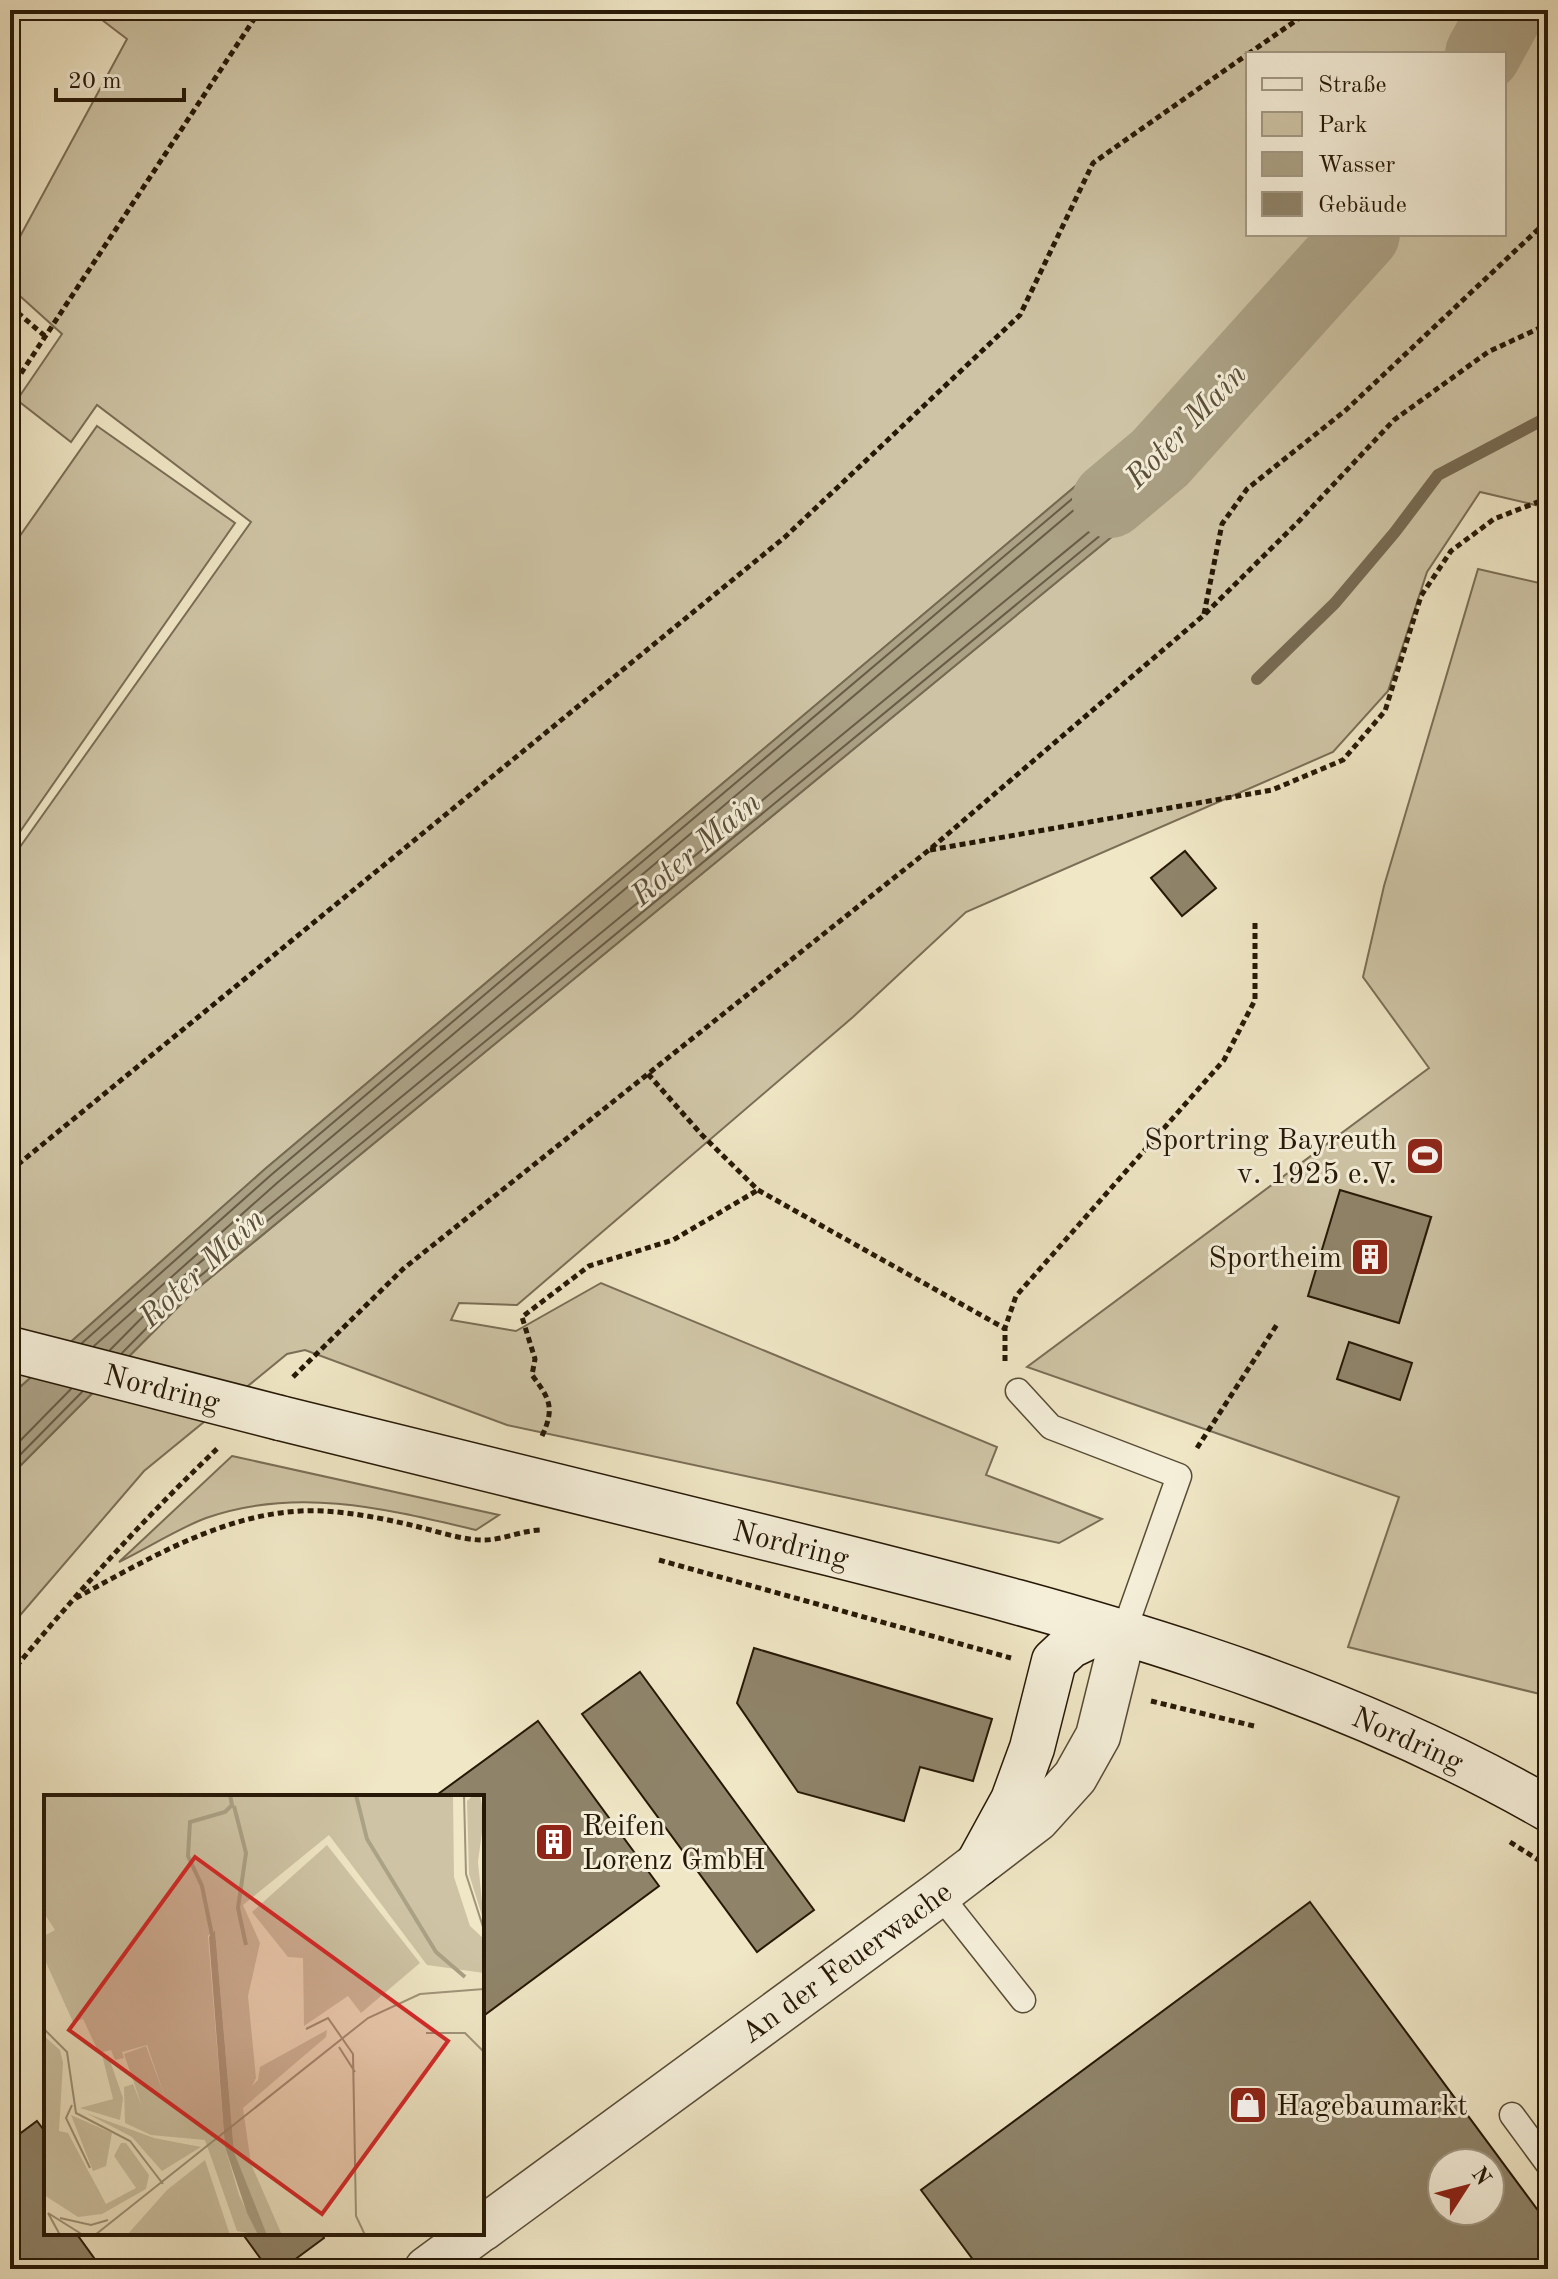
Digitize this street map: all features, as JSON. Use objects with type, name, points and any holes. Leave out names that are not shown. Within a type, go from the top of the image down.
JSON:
[{"type":"main road","name":"Nordring","points":[[10,1349],[282,1402],[1124,1631],[1196,1654],[1346,1710],[1491,1776],[1548,1809]]},
{"type":"main road","points":[[978,1864],[1013,1800],[1032,1748],[1037,1661],[1046,1639],[1028,1618],[989,1594]]},
{"type":"main road","points":[[1037,1661],[1095,1634],[1124,1631]]},
{"type":"main road","name":"An der Feuerwache","points":[[484,2228],[1037,1819],[1075,1777],[1098,1736],[1124,1631]]},
{"type":"main road","points":[[427,2269],[473,2235]]},
{"type":"lane","points":[[1018,1391],[1051,1427],[1179,1476],[1124,1631]]},
{"type":"lane","points":[[939,1894],[1023,2000]]},
{"type":"lane","points":[[1512,2115],[1548,2164]]},
{"type":"path","points":[[10,390],[260,10]]},
{"type":"path","points":[[1251,52],[1311,10]]},
{"type":"path","points":[[10,1171],[785,537],[1020,315],[1093,163],[1246,55]]},
{"type":"path","points":[[1204,615],[1222,524],[1247,489],[1346,410],[1548,220]]},
{"type":"path","points":[[10,306],[46,337]]},
{"type":"path","points":[[282,1402],[403,1269],[929,850],[1204,615],[1299,521],[1394,420],[1488,352],[1548,324]]},
{"type":"path","points":[[929,850],[1272,790],[1343,760],[1385,711],[1421,596],[1451,551],[1494,519],[1548,498]]},
{"type":"path","points":[[1018,1391],[1004,1358],[1005,1328],[1016,1296],[1224,1060],[1255,1000],[1255,923]]},
{"type":"path","points":[[648,1074],[701,1134],[758,1190],[1005,1328]]},
{"type":"path","points":[[539,1443],[551,1418],[548,1396],[532,1375],[535,1359],[522,1317],[589,1266],[673,1240],[758,1190]]},
{"type":"path","points":[[1179,1476],[1278,1323]]},
{"type":"path","points":[[10,1674],[176,1487],[230,1437]]},
{"type":"path","points":[[72,1601],[152,1557],[203,1534],[279,1514],[324,1511],[387,1519],[482,1540],[502,1538],[521,1531],[549,1529]]},
{"type":"path","points":[[655,1559],[1037,1661]]},
{"type":"path","points":[[1178,1709],[1254,1726]]},
{"type":"path","points":[[1505,1839],[1548,1866]]},
{"type":"green space","points":[[89,10],[1548,10],[1548,508],[1480,492],[1427,572],[1388,691],[1333,752],[966,912],[853,1017],[517,1305],[459,1303],[451,1320],[516,1331],[601,1283],[997,1447],[986,1475],[1102,1519],[1059,1543],[507,1425],[305,1350],[287,1354],[144,1471],[10,1627],[10,1476],[193,1292],[1170,489],[1219,422],[1148,417],[1148,425],[265,1169],[10,1396],[10,861],[251,522],[97,405],[71,442],[17,400],[62,334],[10,287],[10,255],[127,39]]},
{"type":"green space","points":[[97,426],[235,523],[10,846],[10,550]]},
{"type":"green space","name":"Sportring Bayreuth v. 1925 e.V.","points":[[1478,569],[1548,585],[1548,1696],[1348,1647],[1399,1497],[1027,1367],[1429,1068],[1363,977],[1384,886]],"holes":[[[1431,1218],[1399,1323],[1309,1296]]]},
{"type":"green space","points":[[232,1456],[499,1515],[476,1530],[342,1504],[274,1503],[240,1508],[206,1518],[119,1562]]},
{"type":"water","points":[[1148,425],[1216,431],[1170,489],[193,1292],[10,1476],[10,1396],[265,1169]]},
{"type":"building","points":[[1185,851],[1216,888],[1182,916],[1151,878]]},
{"type":"building","name":"Sportheim","points":[[1340,1190],[1431,1217],[1399,1323],[1308,1296]]},
{"type":"building","points":[[1349,1342],[1412,1363],[1400,1400],[1337,1379]]},
{"type":"building","points":[[754,1648],[992,1719],[973,1781],[920,1767],[904,1821],[798,1792],[737,1703]]},
{"type":"building","points":[[640,1672],[814,1910],[757,1952],[582,1714]]},
{"type":"building","name":"Reifen Lorenz GmbH","points":[[538,1721],[659,1886],[484,2016],[484,1795],[437,1795]]},
{"type":"building","name":"Hagebaumarkt","points":[[1310,1902],[1491,2147],[1426,2147],[1426,2227],[1506,2227],[1506,2167],[1548,2224],[1548,2269],[980,2269],[921,2190]]},
{"type":"building","points":[[37,2121],[44,2130],[44,2235],[77,2235],[102,2269],[10,2269],[10,2141]]},
{"type":"building","points":[[243,2235],[322,2235],[324,2238],[282,2269],[268,2269]]},
{"type":"waterway","name":"Roter Main","points":[[1484,52],[1507,10]]},
{"type":"waterway","name":"Roter Main","points":[[1110,500],[1160,458],[1360,236]]},
{"type":"waterway","points":[[1257,679],[1335,603],[1438,475],[1548,417]]},
{"type":"place","name":"Sportring Bayreuth v. 1925 e.V.","points":[[1425,1156]]},
{"type":"place","name":"Sportheim","points":[[1370,1257]]},
{"type":"place","name":"Reifen Lorenz GmbH","points":[[554,1842]]},
{"type":"place","name":"Hagebaumarkt","points":[[1248,2105]]}]
